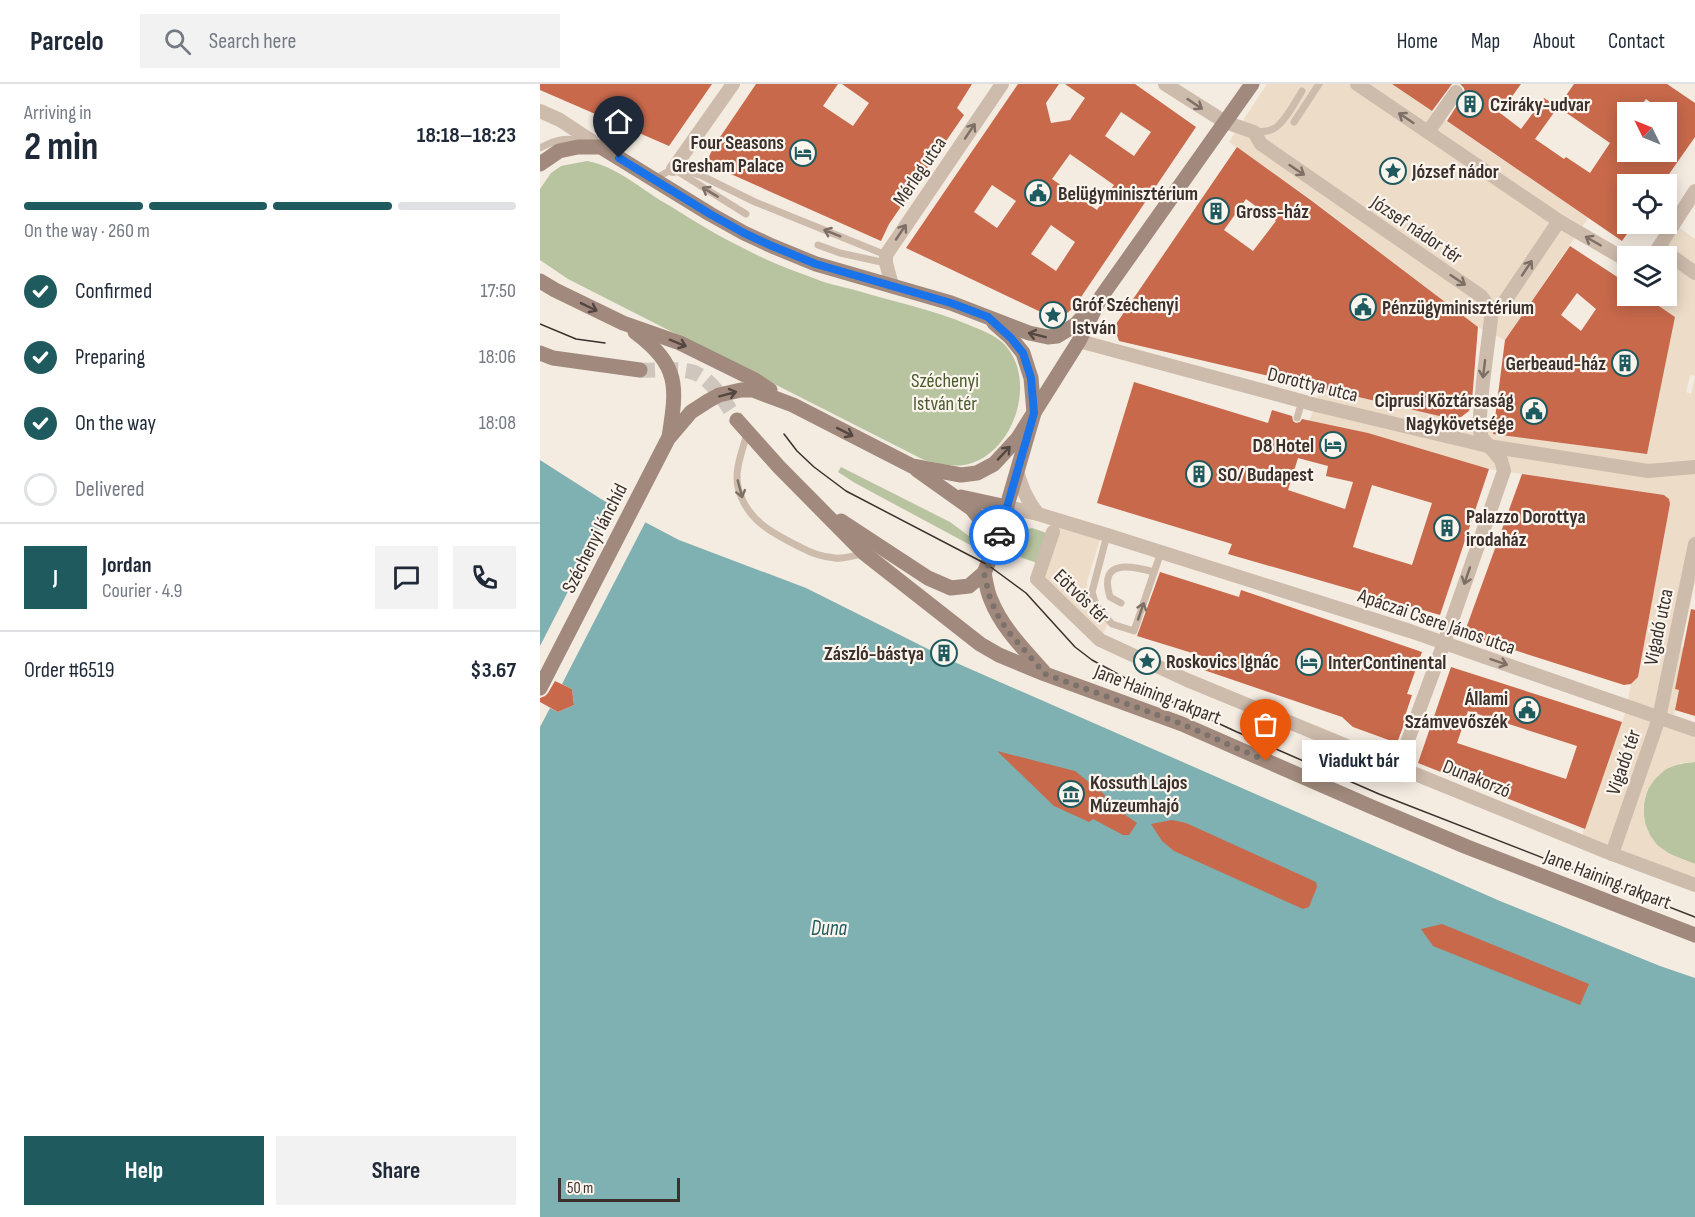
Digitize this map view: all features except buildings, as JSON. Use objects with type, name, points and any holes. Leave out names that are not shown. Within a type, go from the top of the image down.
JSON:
[{"type":"street","points":[[673,169],[733,84]]},
{"type":"street","name":"Mérleg utca","points":[[886,259],[1002,84]]},
{"type":"street","name":"József nádor tér","points":[[1165,84],[1225,122],[1254,132],[1261,144],[1481,296],[1492,311]]},
{"type":"street","points":[[912,466],[961,475],[977,473],[994,464],[1018,438],[1079,340],[1101,297],[1252,84]]},
{"type":"street","points":[[1357,84],[1559,221],[1617,255]]},
{"type":"street","points":[[1428,132],[1455,92]]},
{"type":"street","points":[[540,111],[560,120],[744,233],[816,264],[951,303],[1029,333],[1048,337],[1058,336],[1075,324],[1101,297]]},
{"type":"street","points":[[540,164],[560,151],[578,147],[601,147]]},
{"type":"street","points":[[1660,246],[1695,191]]},
{"type":"street","points":[[1400,760],[1504,471],[1501,460],[1482,438],[1479,427],[1492,311],[1505,301],[1559,221]]},
{"type":"street","points":[[886,259],[892,285]]},
{"type":"street","points":[[1677,263],[1695,273]]},
{"type":"street","points":[[540,282],[548,289],[623,323],[680,343],[755,380],[793,405],[912,466],[972,508],[981,519],[995,547]]},
{"type":"street","points":[[817,507],[928,578],[951,588],[969,586],[984,573],[995,547],[1034,413],[1031,378],[1023,353],[1011,338],[988,317]]},
{"type":"street","name":"Széchenyi lánchíd","points":[[623,323],[664,359],[672,379],[674,402],[668,439]]},
{"type":"street","name":"Dorottya utca","points":[[1079,340],[1316,405],[1488,446],[1648,471],[1695,467]]},
{"type":"street","points":[[540,353],[553,358],[640,370]]},
{"type":"street","name":"Széchenyi lánchíd","points":[[540,688],[668,439],[691,412],[719,395],[741,390],[753,390],[793,405]]},
{"type":"street","name":"Jane Haining rakpart","points":[[737,420],[817,507],[864,553],[980,644],[999,655],[1182,724],[1467,847],[1695,936]]},
{"type":"street","points":[[1017,471],[1030,505],[1038,514]]},
{"type":"street","points":[[955,496],[1038,514],[1161,552]]},
{"type":"street","name":"Eötvös tér","points":[[1053,532],[1037,579],[1100,640],[1147,661]]},
{"type":"street","name":"Vigadó utca","points":[[1659,718],[1695,544]]},
{"type":"street","name":"Apáczai Csere János utca","points":[[1161,552],[1444,643],[1659,718]]},
{"type":"street","points":[[984,573],[990,598],[997,614],[1007,630],[1045,674]]},
{"type":"street","name":"Dunakorzó","points":[[1147,661],[1187,680],[1400,760],[1612,854],[1695,885]]},
{"type":"street","name":"Vigadó tér","points":[[1612,854],[1659,718],[1695,730]]},
{"type":"lane","points":[[1294,122],[1319,84]]},
{"type":"lane","points":[[1254,132],[1275,129],[1302,91]]},
{"type":"lane","points":[[540,148],[555,140],[574,139],[601,147]]},
{"type":"lane","points":[[673,169],[746,214]]},
{"type":"lane","points":[[653,179],[673,169],[702,176],[755,202],[886,259]]},
{"type":"lane","points":[[818,245],[840,253],[886,259]]},
{"type":"lane","points":[[1297,418],[1302,401]]},
{"type":"lane","points":[[747,433],[737,468],[738,486],[745,503],[756,519],[772,534],[819,556],[838,559],[864,553]]},
{"type":"lane","points":[[1107,535],[1092,591],[1096,605],[1112,624],[1134,632],[1161,552]]},
{"type":"lane","points":[[1121,603],[1110,597],[1108,579],[1112,571],[1120,566],[1128,566],[1154,572]]},
{"type":"green space","name":"Széchenyi István tér","points":[[587,161],[619,173],[660,200],[750,252],[825,282],[940,314],[996,338],[1004,344],[1014,359],[1019,377],[1020,396],[1007,433],[996,448],[981,459],[964,465],[949,465],[924,460],[568,279],[540,260],[540,189],[551,173],[561,166]]},
{"type":"green space","points":[[841,467],[950,522],[973,539],[974,547],[855,483],[838,472]]},
{"type":"green space","points":[[1032,528],[1047,533],[1037,563],[1020,557],[1015,550],[1022,533]]},
{"type":"green space","points":[[1695,762],[1695,864],[1670,854],[1657,845],[1646,826],[1644,804],[1652,783],[1659,774],[1671,767]]},
{"type":"shaded area","points":[[1267,84],[1392,84],[1588,218],[1505,340],[1478,327],[1312,200],[1229,142]]},
{"type":"shaded area","points":[[1677,226],[1695,239],[1695,376],[1690,375],[1686,392],[1691,394],[1695,377],[1695,583],[1681,647],[1684,648],[1675,689],[1679,690],[1674,715],[1628,700],[1631,684],[1638,677],[1670,504],[1668,497],[1489,469],[1309,421],[1316,405],[1319,388],[1452,419],[1495,423],[1646,453],[1675,317],[1659,306],[1677,306],[1677,246],[1659,246],[1667,234],[1677,234]]},
{"type":"shaded area","points":[[1055,525],[1100,539],[1087,582],[1087,592],[1093,608],[1108,623],[1100,640],[1037,579]]},
{"type":"shaded area","points":[[1626,711],[1695,734],[1695,762],[1681,763],[1666,769],[1647,790],[1643,807],[1645,823],[1657,845],[1670,854],[1695,864],[1695,885],[1580,841]]},
{"type":"water","name":"Duna","points":[[540,460],[601,499],[679,540],[806,588],[934,652],[937,660],[944,663],[952,661],[1500,901],[1695,978],[1695,1217],[540,1217]]},
{"type":"pier","points":[[614,502],[647,519],[562,684],[572,689],[574,705],[558,712],[550,708],[540,727],[540,646]]},
{"type":"tunnel","points":[[640,370],[676,370],[696,373],[710,383],[737,420]]},
{"type":"tram line","points":[[540,324],[576,339],[605,343]]},
{"type":"tram line","points":[[784,434],[797,451],[814,467],[846,491],[988,565],[1026,593],[1075,647],[1092,660],[1153,693],[1379,794],[1695,917]]},
{"type":"way so far","points":[[999,535],[984,573],[990,598],[1007,630],[1045,674],[1182,724],[1266,761]]},
{"type":"place","name":"Cziráky-udvar","points":[[1470,104]]},
{"type":"place","name":"Four Seasons Gresham Palace","points":[[803,153]]},
{"type":"place","name":"József nádor","points":[[1393,171]]},
{"type":"place","name":"Belügyminisztérium","points":[[1038,193]]},
{"type":"place","name":"Gross-ház","points":[[1216,211]]},
{"type":"place","name":"Pénzügyminisztérium","points":[[1363,307]]},
{"type":"place","name":"Gróf Széchenyi István","points":[[1053,315]]},
{"type":"place","name":"Gerbeaud-ház","points":[[1625,363]]},
{"type":"place","name":"Ciprusi Köztársaság Nagykövetsége","points":[[1534,411]]},
{"type":"place","name":"D8 Hotel","points":[[1333,445]]},
{"type":"place","name":"SO/ Budapest","points":[[1199,474]]},
{"type":"place","name":"Palazzo Dorottya irodaház","points":[[1447,528]]},
{"type":"place","name":"Zászló-bástya","points":[[944,653]]},
{"type":"place","name":"Roskovics Ignác","points":[[1147,661]]},
{"type":"place","name":"InterContinental","points":[[1309,662]]},
{"type":"place","name":"Állami Számvevőszék","points":[[1527,710]]},
{"type":"place","name":"Viadukt bár","points":[[1266,761]]},
{"type":"place","name":"Kossuth Lajos Múzeumhajó","points":[[1071,794]]},
{"type":"route","points":[[619,158],[710,214],[772,246],[816,264],[919,293],[988,317],[1011,338],[1023,353],[1031,378],[1034,413],[999,535]]}]
